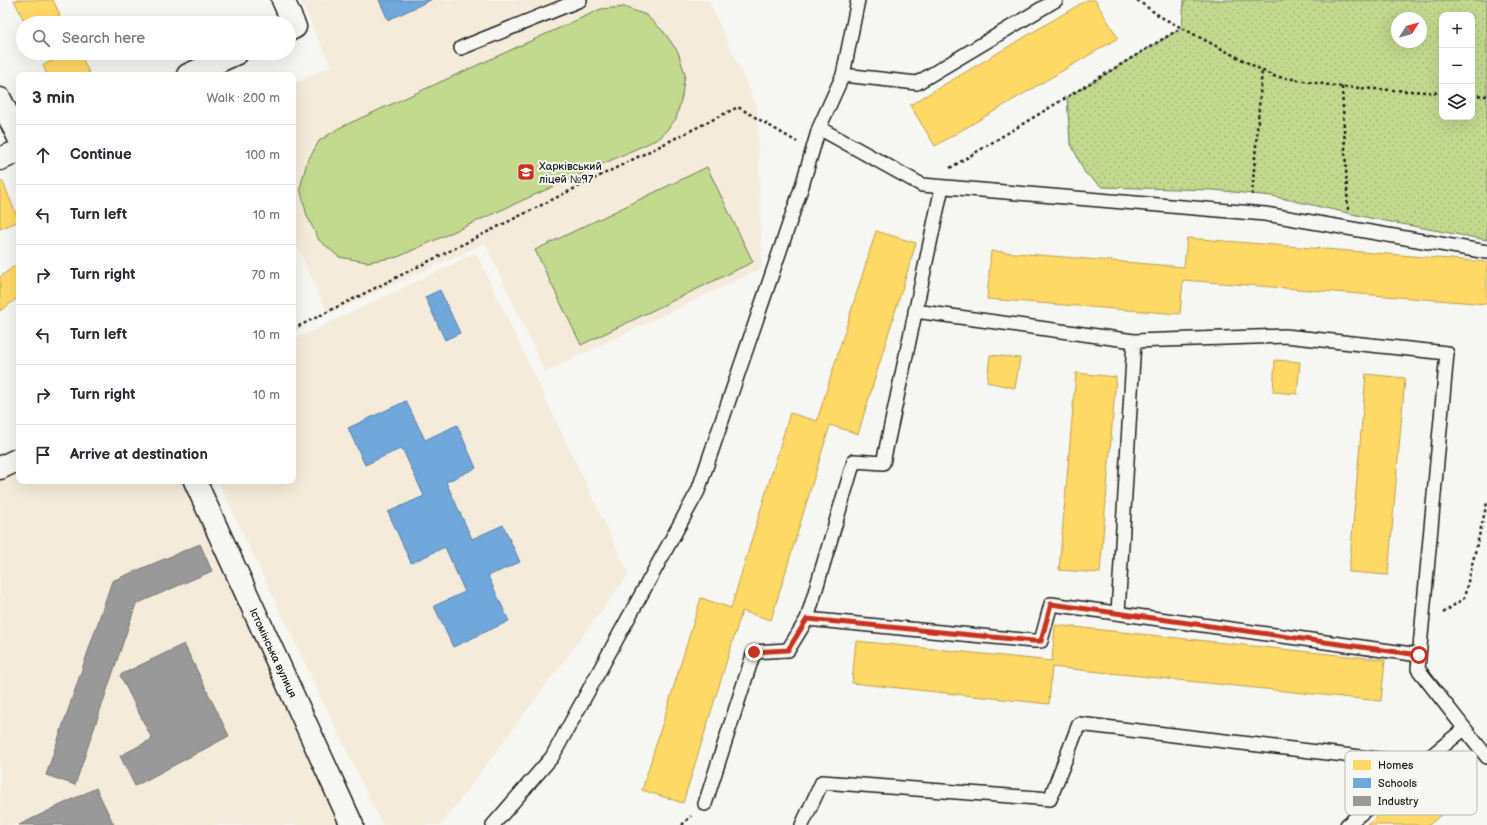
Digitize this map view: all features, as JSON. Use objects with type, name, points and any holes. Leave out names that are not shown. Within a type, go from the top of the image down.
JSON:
[{"type":"street","points":[[283,0],[288,16]]},
{"type":"street","points":[[195,72],[221,60]]},
{"type":"street","points":[[0,99],[16,132]]},
{"type":"street","points":[[0,159],[16,152]]},
{"type":"street","points":[[0,468],[16,460]]},
{"type":"street","name":"Істомінська вулиця","points":[[196,484],[352,825]]},
{"type":"lane","points":[[461,48],[580,0]]},
{"type":"lane","points":[[493,825],[552,757],[698,492],[802,186],[819,128],[843,75],[858,0]]},
{"type":"lane","points":[[843,75],[917,83],[1056,0]]},
{"type":"lane","points":[[819,128],[922,185],[1250,212],[1487,252]]},
{"type":"lane","points":[[704,804],[754,652],[788,650],[807,619],[854,460],[883,463],[942,186]]},
{"type":"lane","points":[[915,311],[1134,341],[1285,336],[1447,352],[1418,669],[1464,729],[1485,750]]},
{"type":"lane","points":[[1118,613],[1134,341]]},
{"type":"lane","points":[[807,619],[1041,641],[1051,604],[1419,655]]},
{"type":"lane","points":[[802,825],[822,782],[1050,799],[1079,724],[1345,755]]},
{"type":"lane","points":[[1437,751],[1464,729]]},
{"type":"lane","points":[[1347,825],[1359,815]]},
{"type":"path","points":[[1137,0],[1161,17],[1273,76],[1342,87],[1439,93]]},
{"type":"path","points":[[922,185],[1182,28]]},
{"type":"path","points":[[1250,212],[1262,70]]},
{"type":"path","points":[[1342,87],[1349,228]]},
{"type":"path","points":[[1475,95],[1487,96]]},
{"type":"path","points":[[296,328],[738,107],[812,151]]},
{"type":"path","points":[[1421,628],[1464,598],[1487,503]]},
{"type":"shaded area","name":"Харківський ліцей №97","points":[[300,0],[708,0],[757,106],[762,268],[545,372],[485,243],[328,314],[296,244],[296,83],[331,66]]},
{"type":"shaded area","points":[[476,253],[629,574],[441,825],[382,825],[219,484],[296,484],[296,339]]},
{"type":"shaded area","points":[[16,460],[16,484],[196,484],[352,825],[0,825],[0,468]]},
{"type":"green space","points":[[1184,0],[1487,0],[1487,240],[1370,218],[1272,196],[1214,190],[1102,187],[1085,173],[1070,142],[1067,97],[1182,28]]},
{"type":"green space","points":[[624,7],[646,15],[664,32],[678,52],[685,74],[682,96],[676,119],[660,138],[398,257],[367,262],[339,257],[319,240],[307,216],[300,188],[307,162],[319,141],[339,128],[601,9]]},
{"type":"green space","points":[[707,167],[753,262],[581,345],[535,250]]},
{"type":"building: Homes","points":[[14,0],[53,0],[60,15],[58,16],[22,16]]},
{"type":"building: Homes","points":[[1087,0],[1095,0],[1118,38],[935,146],[910,105]]},
{"type":"building: Homes","points":[[54,60],[83,60],[89,72],[46,72],[43,65]]},
{"type":"building: Homes","points":[[2,180],[16,214],[16,222],[0,229],[0,181]]},
{"type":"building: Homes","points":[[876,231],[916,243],[858,434],[830,425],[771,620],[742,611],[683,803],[642,790],[701,598],[731,608],[790,413],[817,421]]},
{"type":"building: Homes","points":[[1187,238],[1487,262],[1487,304],[1183,280],[1180,314],[987,299],[991,251],[1184,267]]},
{"type":"building: Homes","points":[[16,265],[16,299],[0,311],[0,277]]},
{"type":"building: Homes","points":[[990,355],[1020,358],[1015,388],[987,382]]},
{"type":"building: Homes","points":[[1275,360],[1300,362],[1297,394],[1273,392]]},
{"type":"building: Homes","points":[[1076,373],[1116,377],[1100,573],[1059,570]]},
{"type":"building: Homes","points":[[1366,374],[1405,378],[1388,575],[1349,572]]},
{"type":"building: Homes","points":[[1055,625],[1385,660],[1381,701],[1052,667],[1049,704],[852,683],[856,641],[1052,661]]},
{"type":"building: Homes","points":[[1379,815],[1441,815],[1429,825],[1367,825]]},
{"type":"building: Schools","points":[[379,0],[431,0],[388,20]]},
{"type":"building: Schools","points":[[440,290],[460,333],[445,340],[425,297]]},
{"type":"building: Schools","points":[[406,401],[425,440],[457,425],[476,468],[446,482],[472,539],[503,525],[520,562],[488,576],[509,621],[453,647],[434,606],[465,592],[445,547],[411,563],[388,512],[424,496],[402,448],[365,465],[348,428]]},
{"type":"building: Industry","points":[[200,544],[212,571],[136,604],[75,785],[46,775],[112,581]]},
{"type":"building: Industry","points":[[184,644],[229,736],[135,786],[120,756],[152,739],[120,675]]},
{"type":"building: Industry","points":[[96,788],[114,825],[19,825]]},
{"type":"place","name":"Харківський ліцей №97","points":[[526,172]]},
{"type":"route","points":[[754,652],[788,650],[807,619],[1041,641],[1051,604],[1419,655]]}]
